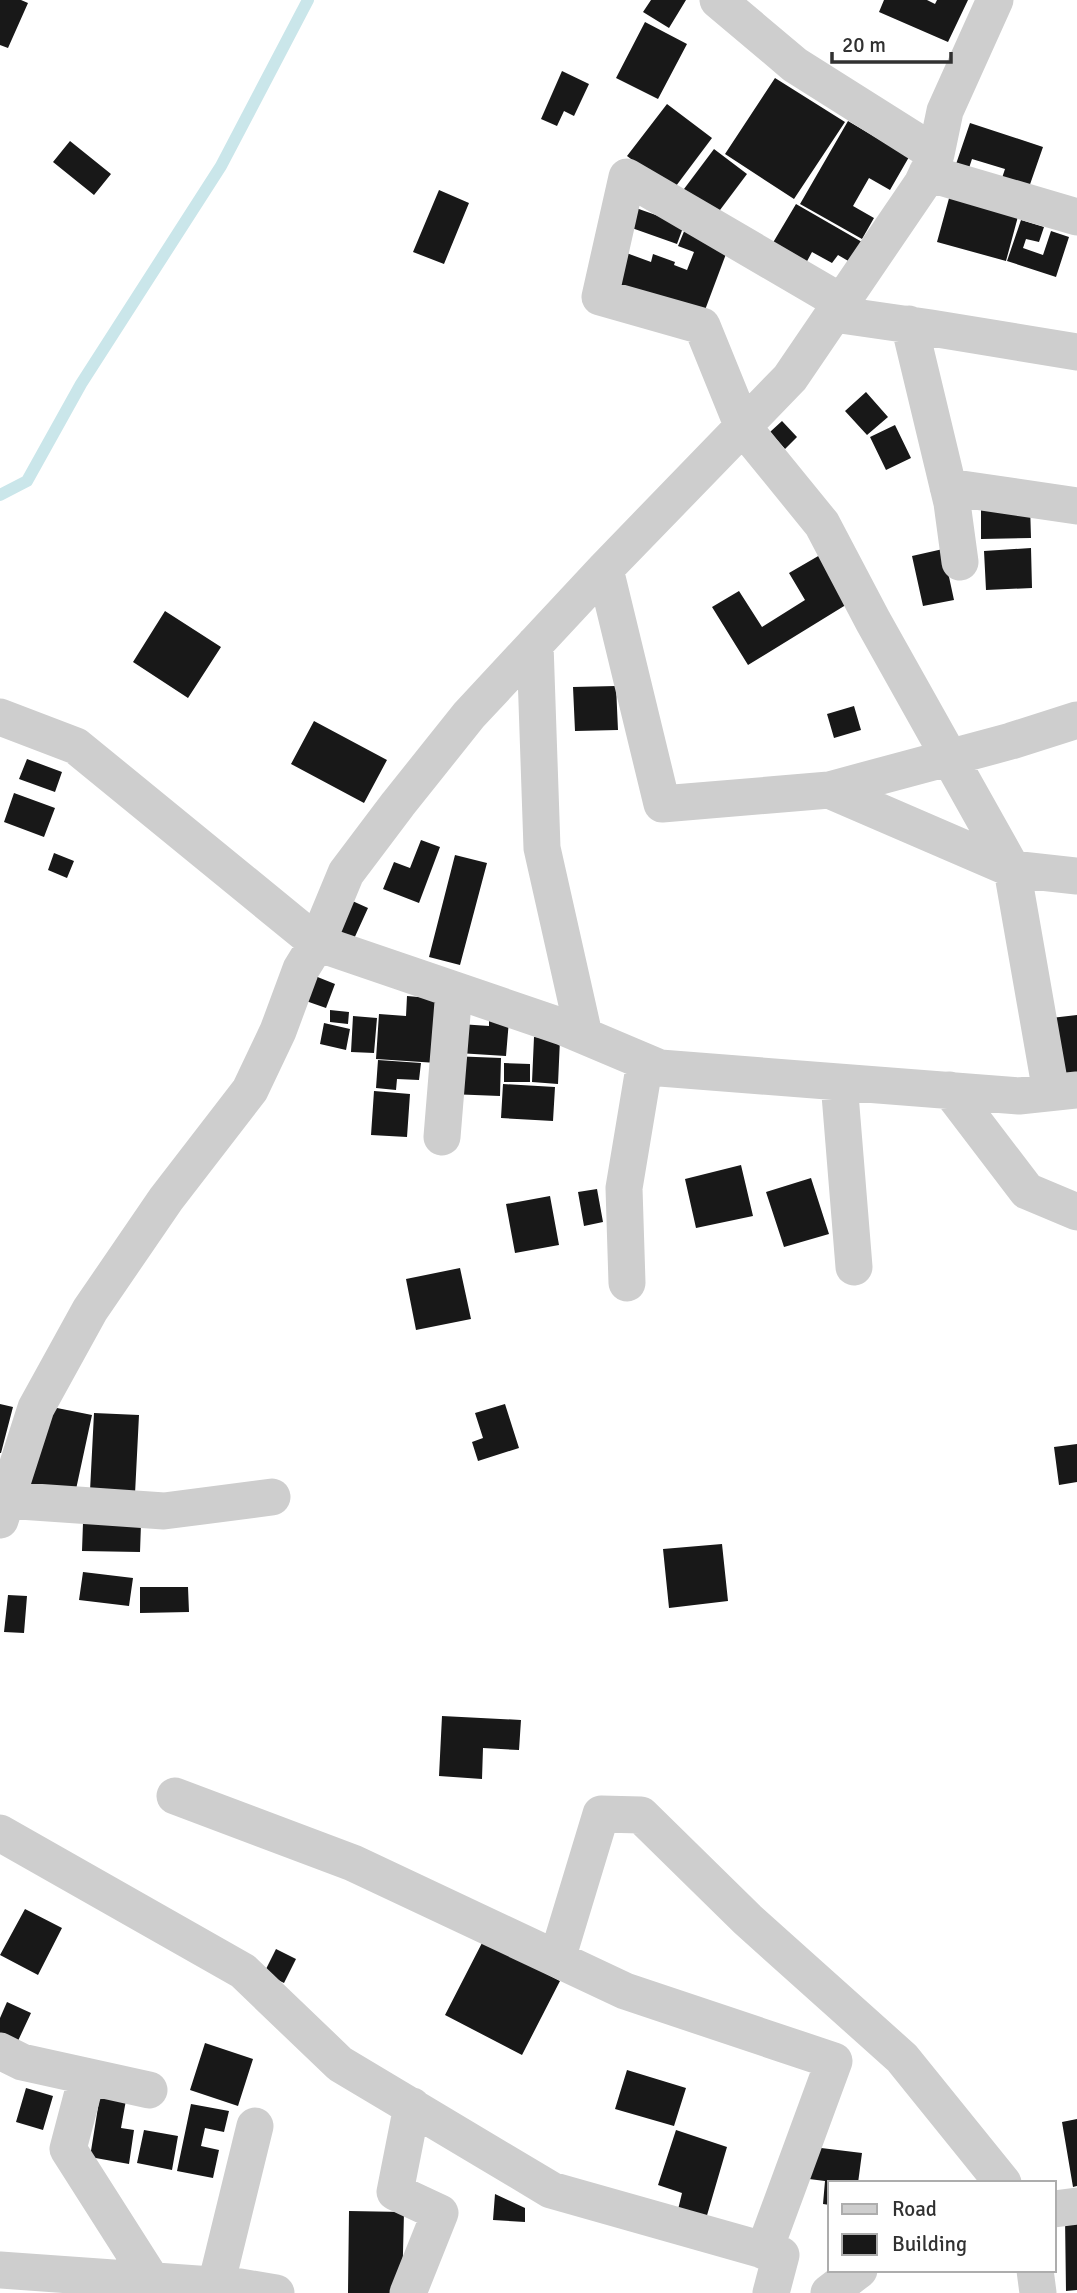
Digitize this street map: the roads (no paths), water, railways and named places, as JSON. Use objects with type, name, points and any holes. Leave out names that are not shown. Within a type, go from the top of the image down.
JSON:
[{"type":"street","points":[[718,0],[795,65],[931,163],[1077,217]]},
{"type":"street","points":[[272,1497],[164,1511],[3,1510],[36,1408],[90,1310],[166,1199],[250,1090],[278,1031],[301,969],[317,943],[346,873],[469,715],[605,569],[790,378],[922,184],[931,163],[945,111],[995,0]]},
{"type":"street","points":[[0,717],[76,746],[317,943],[584,1035],[660,1068],[1019,1096],[1064,1091],[1012,869],[873,621],[822,524],[743,427],[702,326],[600,298],[627,177],[838,308],[909,324],[1077,352]]},
{"type":"street","points":[[909,324],[948,487],[960,562]]},
{"type":"street","points":[[948,487],[1077,506]]},
{"type":"street","points":[[605,569],[662,804],[829,790],[1077,720]]},
{"type":"street","points":[[535,644],[542,848],[584,1035]]},
{"type":"street","points":[[829,790],[1012,869],[1077,876]]},
{"type":"street","points":[[442,1137],[454,989]]},
{"type":"street","points":[[626,1283],[624,1188],[645,1062]]},
{"type":"street","points":[[839,1082],[854,1267]]},
{"type":"street","points":[[950,1090],[1027,1191],[1077,1212]]},
{"type":"street","points":[[175,1796],[353,1863],[625,1991],[834,2061],[764,2251]]},
{"type":"street","points":[[557,1959],[601,1814],[641,1815],[748,1920],[902,2058],[989,2178]]},
{"type":"street","points":[[0,1833],[243,1971],[341,2064],[551,2190],[781,2255],[771,2293]]},
{"type":"street","points":[[0,2051],[22,2062],[149,2091]]},
{"type":"street","points":[[86,2077],[68,2149],[137,2284]]},
{"type":"street","points":[[408,2293],[440,2213],[395,2192],[412,2106]]},
{"type":"street","points":[[216,2286],[255,2126]]},
{"type":"street","points":[[1056,2209],[1077,2206]]},
{"type":"street","points":[[0,2270],[137,2284],[240,2287],[276,2293]]},
{"type":"street","points":[[829,2293],[856,2272]]},
{"type":"street","points":[[1035,2272],[1038,2293]]},
{"type":"waterway","points":[[0,495],[27,481],[81,384],[221,166],[308,0]]}]
